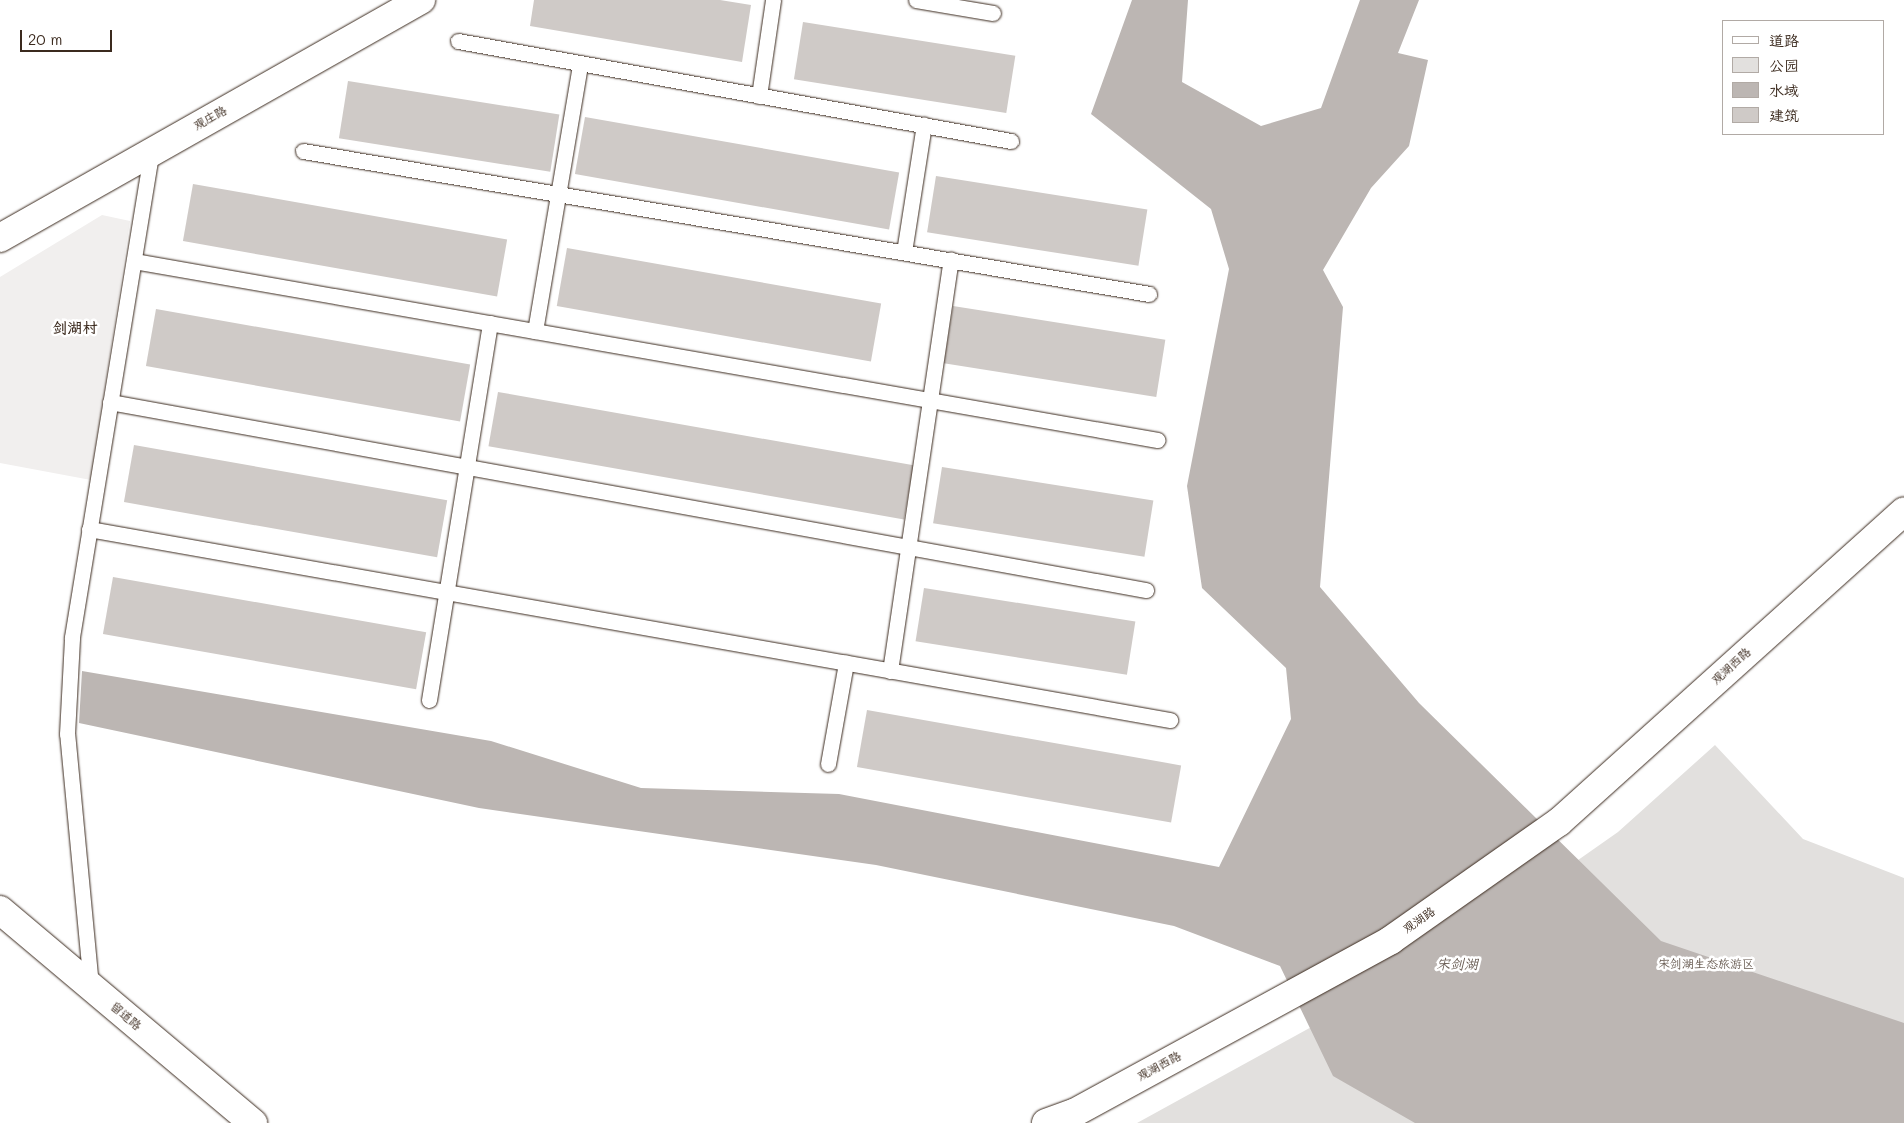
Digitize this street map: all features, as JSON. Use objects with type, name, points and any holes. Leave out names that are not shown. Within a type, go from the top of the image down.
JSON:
[{"type":"street","name":"观庄路","points":[[0,238],[152,150],[421,0]]},
{"type":"street","name":"观湖西路","points":[[1559,822],[1904,510]]},
{"type":"street","name":"观湖路","points":[[1271,1006],[1391,940],[1559,822]]},
{"type":"street","name":"留道路","points":[[0,910],[253,1123]]},
{"type":"street","name":"观湖西路","points":[[1046,1123],[1074,1113],[1271,1006]]},
{"type":"lane","points":[[758,96],[773,0]]},
{"type":"lane","points":[[916,0],[993,13]]},
{"type":"lane","points":[[458,41],[1011,142]]},
{"type":"lane","points":[[535,331],[580,64]]},
{"type":"lane","points":[[904,252],[924,126]]},
{"type":"lane","points":[[91,987],[67,734],[72,637],[152,150]]},
{"type":"lane","points":[[303,151],[951,259],[1149,294]]},
{"type":"lane","points":[[890,671],[951,259]]},
{"type":"lane","points":[[134,261],[1157,440]]},
{"type":"lane","points":[[429,700],[490,323]]},
{"type":"lane","points":[[110,402],[1146,590]]},
{"type":"lane","points":[[89,529],[1170,720]]},
{"type":"lane","points":[[828,764],[846,663]]},
{"type":"shaded area","points":[[102,215],[130,221],[91,480],[0,463],[0,277]]},
{"type":"green space","name":"宋剑湖生态旅游区","points":[[1715,745],[1803,839],[1904,878],[1904,1123],[1137,1123],[1444,954],[1618,832]]},
{"type":"water","name":"宋剑湖","points":[[1132,0],[1188,0],[1182,82],[1261,126],[1321,108],[1360,0],[1419,0],[1398,53],[1428,60],[1409,146],[1371,188],[1323,270],[1343,307],[1320,587],[1419,703],[1661,941],[1904,1023],[1904,1123],[1415,1123],[1333,1076],[1280,966],[1174,926],[876,865],[479,808],[79,723],[82,671],[491,741],[641,788],[839,794],[1219,867],[1291,719],[1286,668],[1202,588],[1187,486],[1229,269],[1211,209],[1091,114]]},
{"type":"building","points":[[534,0],[720,0],[751,5],[742,62],[530,26]]},
{"type":"building","points":[[803,22],[1015,56],[1006,113],[794,79]]},
{"type":"building","points":[[348,81],[559,114],[550,172],[339,138]]},
{"type":"building","points":[[585,117],[899,172],[889,230],[575,174]]},
{"type":"building","points":[[936,176],[1147,209],[1138,266],[927,232]]},
{"type":"building","points":[[193,184],[507,239],[497,297],[183,241]]},
{"type":"building","points":[[567,248],[881,303],[871,361],[557,306]]},
{"type":"building","points":[[953,306],[1165,340],[1156,397],[944,363]]},
{"type":"building","points":[[156,309],[470,364],[460,422],[146,366]]},
{"type":"building","points":[[498,392],[914,465],[904,519],[488,446]]},
{"type":"building","points":[[134,445],[447,500],[437,557],[124,502]]},
{"type":"building","points":[[942,467],[1153,500],[1144,557],[933,523]]},
{"type":"building","points":[[113,577],[426,632],[416,689],[103,634]]},
{"type":"building","points":[[924,588],[1135,621],[1127,675],[916,641]]},
{"type":"building","points":[[867,710],[1181,765],[1171,823],[857,767]]},
{"type":"district","name":"剑湖村","points":[[75,328]]}]
